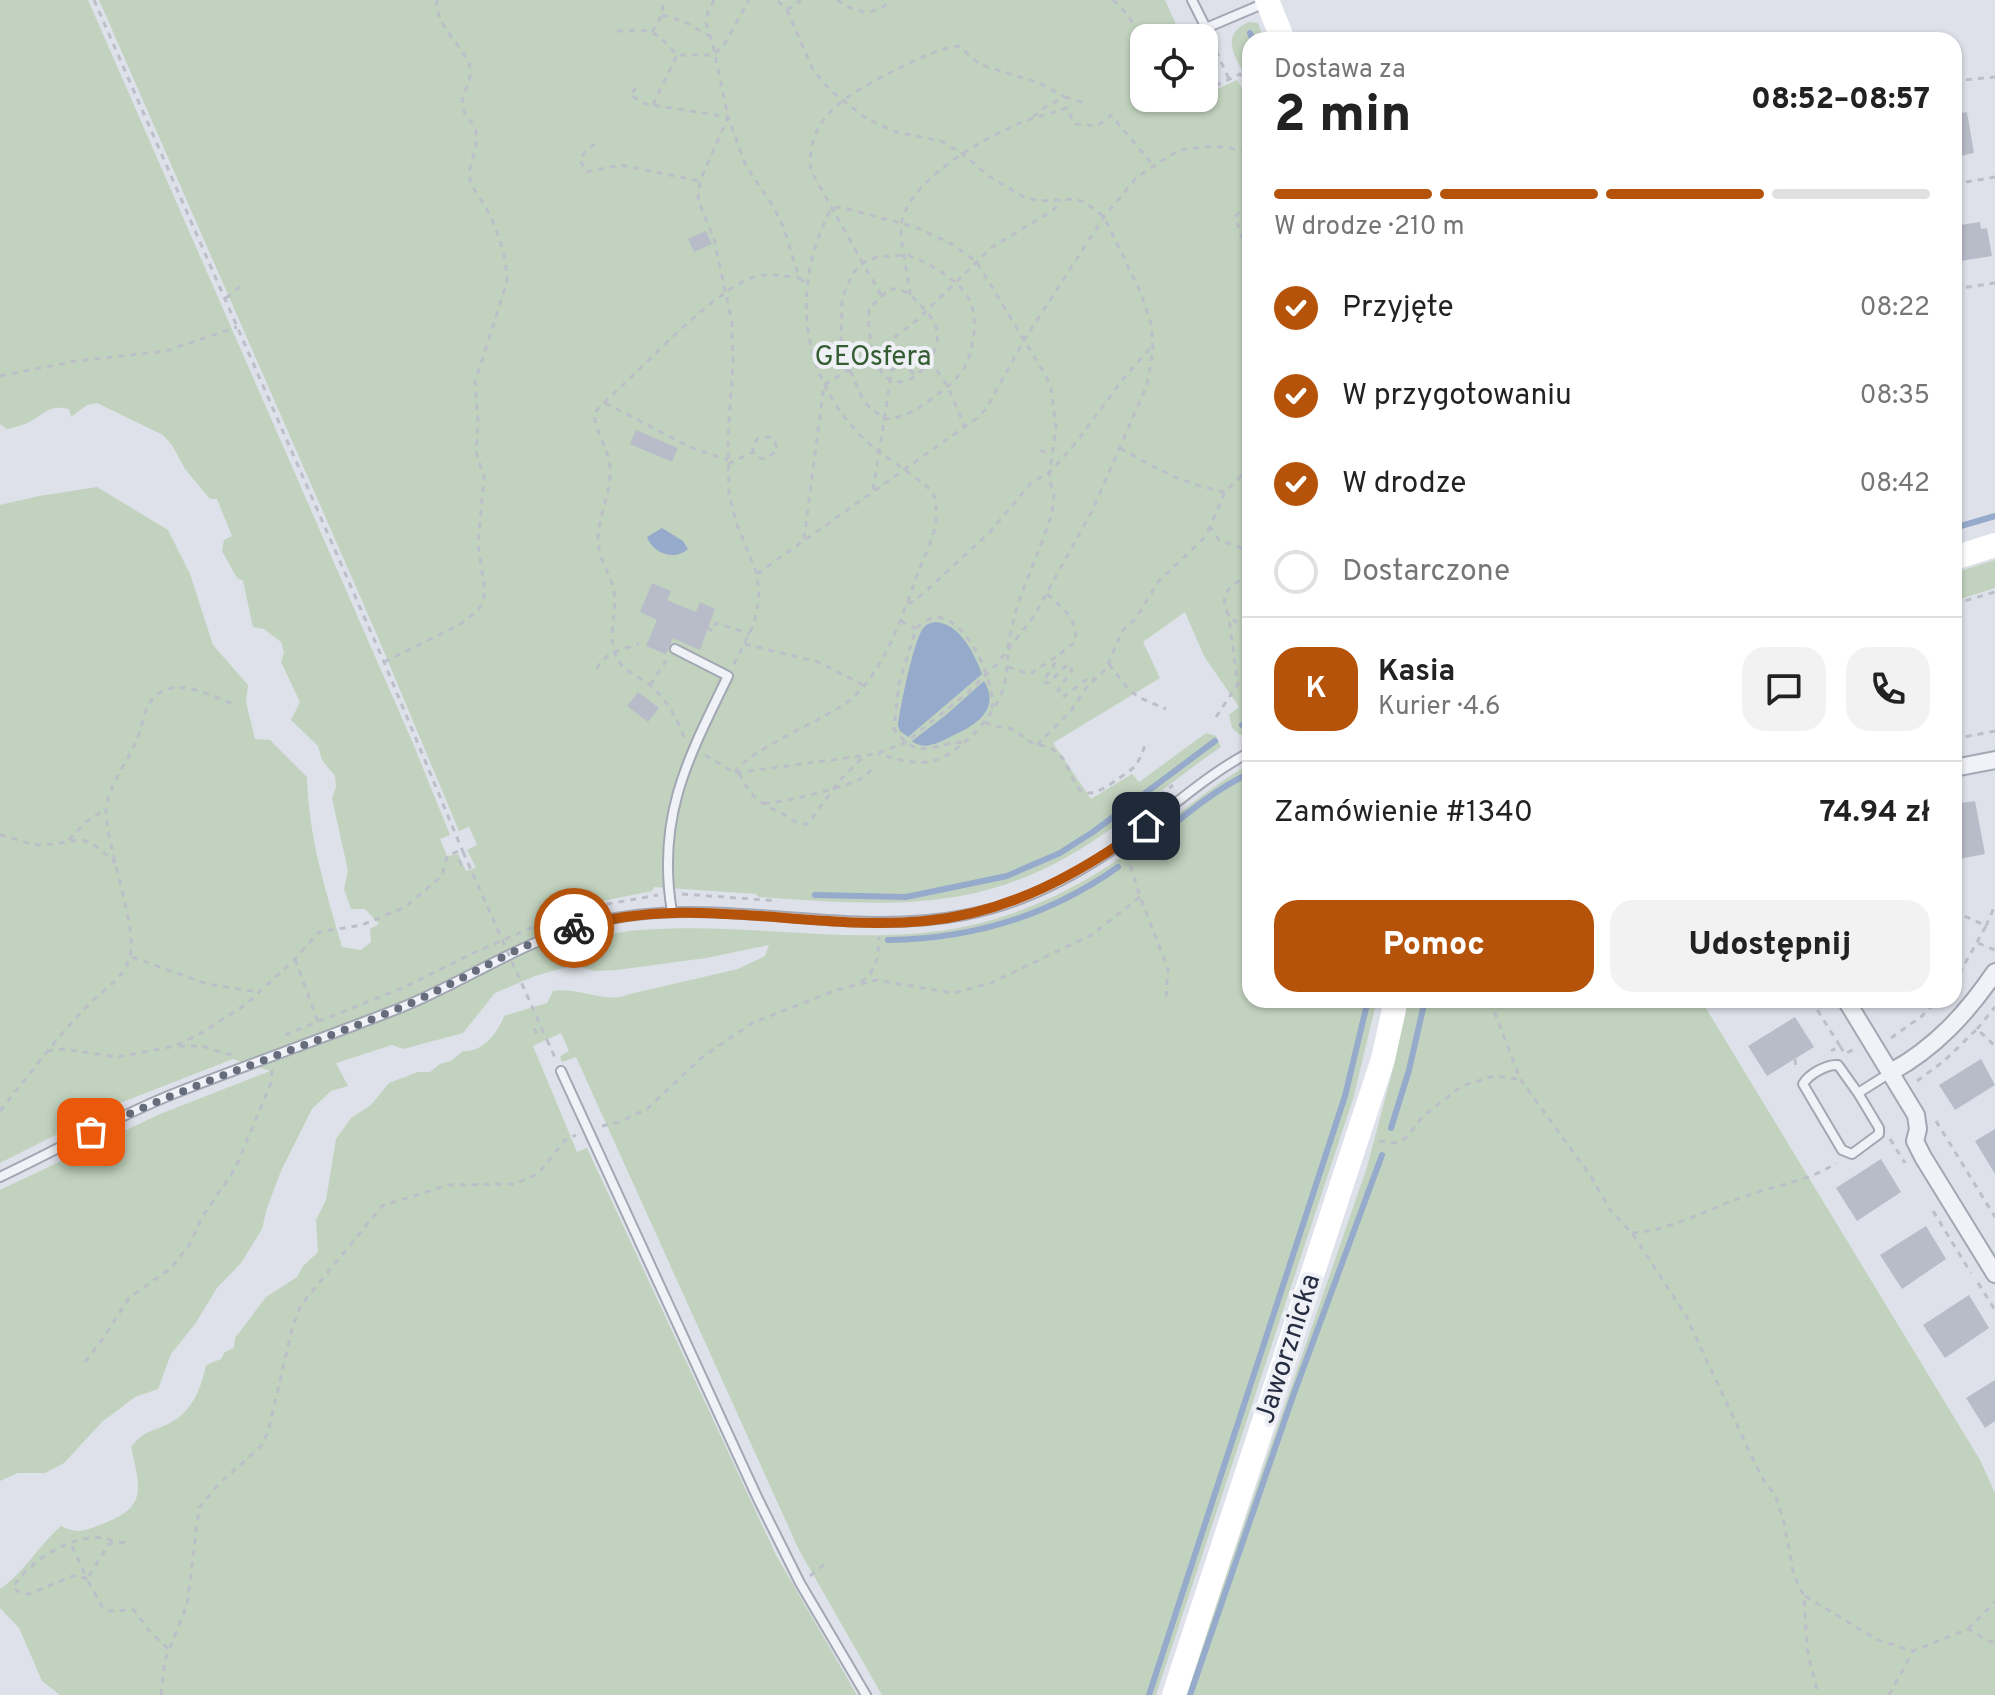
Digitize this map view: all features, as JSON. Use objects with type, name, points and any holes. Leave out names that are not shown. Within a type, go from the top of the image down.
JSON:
[{"type":"street","points":[[1267,1],[1280,32]]},
{"type":"street","points":[[1962,555],[1995,545]]},
{"type":"street","points":[[1962,766],[1995,760]]},
{"type":"street","points":[[1891,1072],[1925,1051],[1953,1026],[1995,972]]},
{"type":"street","name":"Jaworznicka","points":[[1174,1695],[1358,1137],[1383,1059],[1394,1008]]},
{"type":"street","points":[[1851,1008],[1916,1115],[1918,1129],[1915,1141],[1923,1157],[1995,1274]]},
{"type":"lane","points":[[1192,0],[1206,28],[1267,1]]},
{"type":"lane","points":[[672,912],[669,894],[670,822],[676,792],[728,676],[675,649]]},
{"type":"lane","points":[[0,1177],[162,1099],[403,1007],[546,937],[611,919],[691,911],[879,922],[925,921],[966,915],[1007,904],[1077,873],[1242,757]]},
{"type":"lane","points":[[1831,1064],[1838,1065],[1858,1093],[1879,1128],[1879,1134],[1852,1154],[1847,1154],[1803,1084],[1831,1064]]},
{"type":"lane","points":[[561,1071],[758,1499],[800,1583],[866,1695]]},
{"type":"lane","points":[[1858,1093],[1891,1072]]},
{"type":"path","points":[[94,0],[384,662],[462,851],[561,1071]]},
{"type":"path","points":[[384,662],[459,625],[477,611],[485,592],[478,544],[484,477],[476,452],[478,422],[475,382],[507,282],[507,268],[490,216],[470,181],[477,133],[463,112],[462,102],[470,69],[436,12],[437,0]]},
{"type":"path","points":[[652,32],[662,15],[663,0]]},
{"type":"path","points":[[714,0],[706,23],[728,117],[746,166],[765,192],[784,228],[799,278]]},
{"type":"path","points":[[617,31],[652,32],[677,55],[714,55],[725,43],[749,0]]},
{"type":"path","points":[[737,773],[875,754],[905,743],[987,674],[1010,648],[1047,593],[1092,511],[1147,385],[1153,345],[1151,323],[1129,262],[1104,217],[1085,202],[1039,201],[1024,197],[941,141],[881,128],[842,99],[813,70],[787,10],[777,0]]},
{"type":"path","points":[[787,10],[801,0]]},
{"type":"path","points":[[837,0],[863,14],[871,13],[892,0]]},
{"type":"path","points":[[1113,0],[1133,24]]},
{"type":"path","points":[[662,15],[685,22],[710,36]]},
{"type":"path","points":[[881,295],[811,171],[809,155],[817,130],[842,99],[929,54],[959,46],[979,64],[1039,83],[1065,97],[1089,104]]},
{"type":"path","points":[[653,105],[677,55]]},
{"type":"path","points":[[1218,55],[1229,79]]},
{"type":"path","points":[[1218,84],[1240,74],[1242,78]]},
{"type":"path","points":[[1962,80],[1995,77]]},
{"type":"path","points":[[636,88],[630,95],[646,104],[728,117]]},
{"type":"path","points":[[1029,120],[1065,97]]},
{"type":"path","points":[[910,295],[902,223],[908,203],[963,154],[988,138],[1067,108],[1074,124],[1097,126],[1111,115],[1152,165]]},
{"type":"path","points":[[728,117],[700,181],[698,200],[714,239],[732,322],[729,494],[736,522],[757,574],[759,598],[750,634],[728,676]]},
{"type":"path","points":[[595,144],[586,150],[580,160],[586,172],[620,165],[700,181]]},
{"type":"path","points":[[757,574],[986,409],[1024,340],[1104,217],[1137,177],[1179,150],[1214,146],[1242,150]]},
{"type":"path","points":[[1962,183],[1995,177]]},
{"type":"path","points":[[824,385],[873,354],[927,312],[991,248],[1052,211],[1063,200]]},
{"type":"path","points":[[831,209],[840,207],[902,223],[945,240],[976,261],[1051,388],[1056,427],[1049,478],[1054,495],[1052,513],[1009,636],[1008,667],[998,702],[985,722],[949,753],[930,762],[916,763],[875,754]]},
{"type":"path","points":[[737,773],[738,767],[756,754],[842,706],[863,685],[908,604],[932,538],[937,506],[933,492],[858,433],[824,385],[806,322],[806,283],[814,248],[831,209]]},
{"type":"path","points":[[1242,210],[1235,217],[1242,237]]},
{"type":"path","points":[[905,254],[926,263],[955,283],[968,298],[973,308],[973,350],[969,361],[948,387],[907,415],[884,419],[864,402],[839,344],[842,298],[853,273],[863,263],[877,257],[905,254]]},
{"type":"path","points":[[806,283],[799,278],[767,274],[750,278],[727,292],[645,363],[594,414],[611,470],[598,541],[600,555],[614,589],[614,652],[620,664],[650,685],[669,705],[685,740],[737,773],[760,803],[794,822],[808,824],[834,787],[865,755]]},
{"type":"path","points":[[1962,288],[1995,283]]},
{"type":"path","points":[[224,298],[242,285]]},
{"type":"path","points":[[896,289],[910,295],[927,312],[938,333],[937,344],[929,358],[916,375],[902,382],[890,381],[873,354],[868,327],[869,308],[881,295],[896,289]]},
{"type":"path","points":[[0,376],[76,361],[166,351],[237,327]]},
{"type":"path","points":[[908,604],[970,552],[1031,483],[1051,471],[1153,345]]},
{"type":"path","points":[[929,358],[948,387],[965,427]]},
{"type":"path","points":[[873,490],[892,370],[898,363],[916,375]]},
{"type":"path","points":[[804,539],[824,385]]},
{"type":"path","points":[[605,403],[692,448],[728,462],[753,452]]},
{"type":"path","points":[[770,437],[775,442],[777,450],[773,456],[759,458],[753,452],[757,439],[770,437]]},
{"type":"path","points":[[1120,448],[1167,476],[1225,492]]},
{"type":"path","points":[[1040,451],[1052,452]]},
{"type":"path","points":[[1037,745],[1070,712],[1109,664],[1122,631],[1136,618],[1158,582],[1205,537],[1225,492],[1242,475]]},
{"type":"path","points":[[1210,527],[1215,537],[1242,549]]},
{"type":"path","points":[[1216,717],[1238,684],[1224,604],[1226,593],[1242,580]]},
{"type":"path","points":[[1962,602],[1995,592]]},
{"type":"path","points":[[1008,667],[1030,674],[1075,642],[1076,634],[1068,614],[1047,593]]},
{"type":"path","points":[[1228,613],[1242,623]]},
{"type":"path","points":[[962,742],[924,750],[905,743],[894,729],[899,683],[916,629],[927,618],[936,617],[951,622],[971,644],[987,674],[993,698],[992,712]]},
{"type":"path","points":[[900,621],[916,629]]},
{"type":"path","points":[[707,628],[713,631],[716,623],[750,634]]},
{"type":"path","points":[[597,669],[601,660],[614,652],[639,644]]},
{"type":"path","points":[[745,644],[818,662],[863,685]]},
{"type":"path","points":[[650,685],[675,649]]},
{"type":"path","points":[[1056,657],[1043,682],[1048,683],[1067,665],[1071,666],[1072,670],[1058,690],[1063,697],[1090,677],[1096,679]]},
{"type":"path","points":[[1109,664],[1129,690],[1166,709]]},
{"type":"path","points":[[0,1111],[90,1003],[121,977],[131,956],[131,933],[106,809],[113,787],[137,740],[147,709],[157,694],[169,687],[192,688],[235,705]]},
{"type":"path","points":[[985,722],[994,727],[1015,730],[1037,745],[1054,750],[1078,789],[1087,793],[1099,792],[1138,765],[1146,742]]},
{"type":"path","points":[[1962,737],[1995,731]]},
{"type":"path","points":[[1236,743],[1242,740]]},
{"type":"path","points":[[760,803],[787,801],[863,778],[874,766]]},
{"type":"path","points":[[1113,831],[1180,781]]},
{"type":"path","points":[[68,840],[86,822],[106,809]]},
{"type":"path","points":[[0,835],[40,845],[68,840],[94,843],[115,863]]},
{"type":"path","points":[[1121,844],[1131,859],[1140,897],[1168,969],[1166,999]]},
{"type":"path","points":[[175,1046],[203,1032],[259,992],[319,932],[362,925],[405,907],[442,876],[447,856],[462,851]]},
{"type":"path","points":[[459,860],[463,869]]},
{"type":"path","points":[[669,894],[789,902]]},
{"type":"path","points":[[161,1695],[165,1660],[187,1605],[199,1508],[218,1485],[261,1446],[268,1432],[293,1325],[301,1305],[382,1206],[448,1185],[513,1184],[538,1174],[565,1140],[647,1109],[701,1058],[752,1023],[823,995],[876,980],[953,993],[991,983],[1093,934],[1140,897]]},
{"type":"path","points":[[1962,970],[1995,905]]},
{"type":"path","points":[[1962,915],[1986,926]]},
{"type":"path","points":[[858,985],[873,973],[878,962],[879,922]]},
{"type":"path","points":[[1978,943],[1995,950]]},
{"type":"path","points":[[131,956],[207,984],[259,992]]},
{"type":"path","points":[[295,959],[324,1036]]},
{"type":"path","points":[[1977,1029],[1995,1007]]},
{"type":"path","points":[[1495,1008],[1520,1079],[1590,1175],[1611,1211],[1632,1233],[1685,1314],[1761,1476],[1775,1495],[1783,1518],[1794,1576],[1804,1596],[1807,1649],[1818,1695]]},
{"type":"path","points":[[1816,1008],[1840,1046],[1829,1053]]},
{"type":"path","points":[[1889,1040],[1930,1008]]},
{"type":"path","points":[[534,1028],[538,1037]]},
{"type":"path","points":[[47,1051],[64,1049],[117,1057],[175,1046],[203,1046],[225,1054],[245,1054],[257,1064]]},
{"type":"path","points":[[85,1362],[129,1298],[171,1268],[190,1244],[202,1217],[235,1169],[271,1083],[272,1058]]},
{"type":"path","points":[[1795,1059],[1797,1073],[1807,1066]]},
{"type":"path","points":[[1358,1137],[1394,1143],[1406,1138],[1423,1116],[1462,1086],[1494,1076],[1520,1079]]},
{"type":"path","points":[[1915,1083],[1917,1090]]},
{"type":"path","points":[[1933,1116],[1995,1217]]},
{"type":"path","points":[[1632,1233],[1655,1231],[1742,1197],[1817,1173],[1847,1154]]},
{"type":"path","points":[[87,1579],[77,1575],[29,1594],[22,1594],[13,1588],[23,1574],[59,1547],[86,1537],[102,1536],[115,1542]]},
{"type":"path","points":[[87,1579],[109,1544],[125,1542]]},
{"type":"path","points":[[71,1544],[103,1608],[109,1611],[134,1610],[150,1632],[169,1650]]},
{"type":"path","points":[[800,1583],[827,1562]]},
{"type":"path","points":[[1804,1596],[1878,1640],[1913,1651],[1968,1629],[1995,1602]]},
{"type":"path","points":[[1968,1629],[1995,1644]]},
{"type":"path","points":[[1889,1695],[1913,1651]]},
{"type":"green space","name":"GEOsfera","points":[[0,0],[88,0],[412,741],[450,835],[440,839],[447,856],[458,854],[466,871],[476,868],[467,850],[477,845],[469,827],[459,831],[377,635],[99,0],[1165,0],[1176,24],[1130,24],[1130,112],[1218,112],[1218,89],[1237,80],[1242,88],[1242,734],[1232,728],[1229,715],[1239,707],[1204,656],[1185,612],[1143,642],[1160,678],[1053,743],[1091,799],[1132,774],[1139,782],[1206,733],[1216,736],[1221,747],[1107,832],[1029,876],[991,889],[953,897],[878,903],[758,897],[756,894],[654,887],[652,891],[589,904],[538,920],[548,954],[594,938],[641,930],[682,928],[887,935],[968,926],[1027,908],[1082,882],[1242,769],[1242,1008],[1375,1008],[1353,1099],[1156,1695],[882,1695],[799,1550],[576,1057],[562,1062],[560,1056],[569,1051],[561,1033],[533,1046],[577,1152],[587,1148],[776,1555],[857,1695],[60,1695],[42,1681],[19,1628],[0,1608],[0,1589],[17,1575],[61,1526],[75,1531],[87,1530],[125,1513],[132,1505],[138,1488],[131,1447],[141,1436],[182,1415],[192,1403],[206,1365],[221,1359],[225,1352],[234,1348],[235,1338],[266,1297],[297,1277],[303,1266],[318,1252],[316,1220],[326,1200],[336,1139],[351,1118],[371,1105],[389,1083],[418,1072],[430,1072],[463,1051],[477,1049],[498,1029],[504,1016],[547,1003],[553,991],[621,997],[738,969],[765,956],[769,945],[706,958],[617,970],[595,971],[574,965],[535,976],[495,993],[463,1033],[403,1049],[392,1045],[336,1063],[348,1086],[331,1091],[312,1109],[281,1171],[262,1229],[241,1263],[217,1288],[195,1324],[171,1354],[158,1389],[135,1397],[102,1422],[64,1463],[45,1473],[18,1473],[0,1481],[0,1190],[160,1114],[270,1071],[233,1059],[115,1105],[0,1163],[0,505],[97,487],[168,530],[190,574],[213,645],[248,685],[246,702],[255,739],[270,740],[307,777],[314,843],[342,947],[361,950],[371,942],[370,929],[379,924],[365,909],[351,909],[344,889],[348,871],[332,798],[336,787],[335,776],[322,760],[318,746],[291,720],[300,702],[281,662],[284,653],[281,642],[264,629],[253,627],[243,581],[237,578],[222,551],[224,540],[232,536],[217,499],[210,499],[163,435],[97,403],[87,405],[71,417],[69,409],[50,410],[30,422],[7,429],[0,424]]},
{"type":"green space","points":[[1249,22],[1258,23],[1261,32],[1242,32],[1242,69],[1232,42],[1239,28]]},
{"type":"green space","points":[[1995,560],[1995,588],[1962,598],[1962,570]]},
{"type":"green space","points":[[1405,1008],[1706,1008],[1980,1460],[1995,1493],[1995,1695],[1185,1695],[1367,1167]]},
{"type":"water","points":[[662,528],[683,541],[688,549],[671,555],[654,548],[647,537]]},
{"type":"water","points":[[936,622],[959,634],[982,674],[908,737],[898,726],[908,674],[920,634],[924,627]]},
{"type":"water","points":[[984,681],[990,700],[978,721],[933,744],[922,746],[912,741],[946,715]]},
{"type":"building","points":[[1967,112],[1974,153],[1962,156],[1962,113]]},
{"type":"building","points":[[1980,222],[1981,229],[1987,228],[1992,256],[1962,261],[1962,225]]},
{"type":"building","points":[[706,231],[712,244],[694,252],[688,239]]},
{"type":"building","points":[[636,430],[678,448],[672,462],[630,444]]},
{"type":"building","points":[[652,583],[671,591],[667,600],[696,612],[700,602],[715,609],[700,650],[673,638],[666,654],[646,646],[657,620],[640,612]]},
{"type":"building","points":[[638,692],[659,708],[648,722],[627,706]]},
{"type":"building","points":[[1975,801],[1985,854],[1962,858],[1962,803]]},
{"type":"building","points":[[1795,1017],[1814,1047],[1767,1076],[1748,1046]]},
{"type":"building","points":[[1981,1059],[1995,1085],[1955,1110],[1939,1085]]},
{"type":"building","points":[[1995,1129],[1995,1174],[1975,1141]]},
{"type":"building","points":[[1881,1159],[1901,1192],[1857,1221],[1836,1188]]},
{"type":"building","points":[[1926,1226],[1946,1259],[1902,1289],[1880,1255]]},
{"type":"building","points":[[1969,1295],[1989,1328],[1945,1358],[1923,1325]]},
{"type":"building","points":[[1995,1380],[1995,1421],[1985,1428],[1966,1398]]},
{"type":"waterway","points":[[1962,526],[1995,516]]},
{"type":"waterway","points":[[815,895],[906,897],[1007,876],[1060,853],[1093,832],[1215,741]]},
{"type":"waterway","points":[[1140,852],[1206,799],[1242,777]]},
{"type":"waterway","points":[[888,940],[950,935],[1009,922],[1065,899],[1118,867]]},
{"type":"waterway","points":[[1149,1695],[1345,1096],[1366,1008]]},
{"type":"waterway","points":[[1391,1128],[1423,1008]]},
{"type":"waterway","points":[[1190,1695],[1293,1396],[1382,1155]]},
{"type":"way so far","points":[[91,1132],[176,1093],[403,1007],[523,947],[574,928]]},
{"type":"route","points":[[574,928],[631,915],[691,911],[885,922],[925,921],[966,915],[1007,904],[1077,873],[1146,826]]}]
